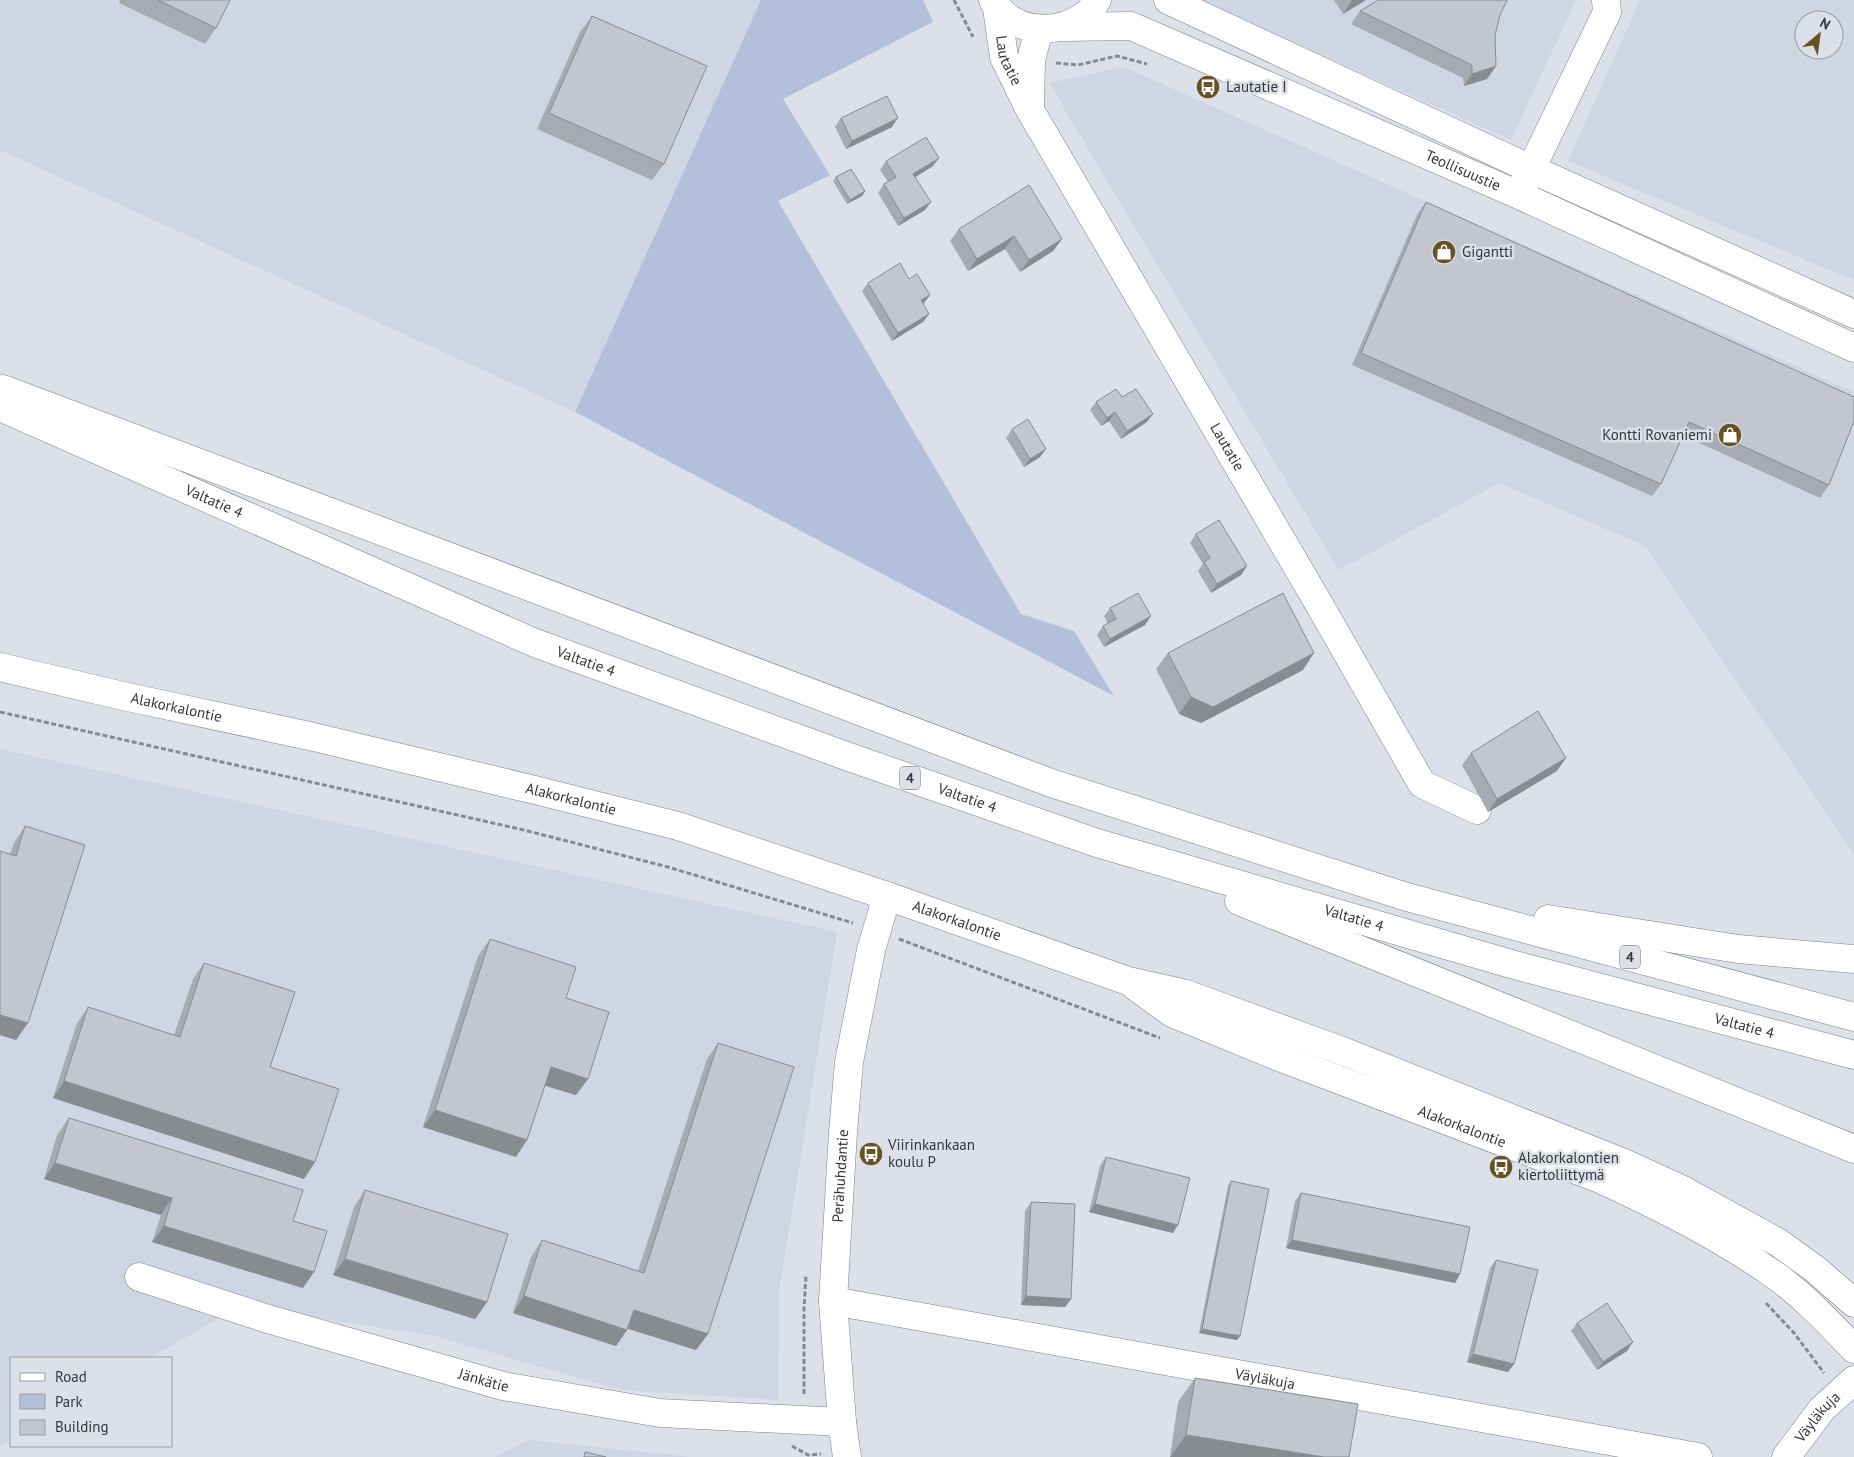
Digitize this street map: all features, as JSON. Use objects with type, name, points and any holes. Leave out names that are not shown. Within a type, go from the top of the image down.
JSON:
[{"type":"main road","points":[[1051,28],[1089,12],[1097,0]]},
{"type":"main road","name":"Teollisuustie","points":[[1168,0],[1531,169],[1854,314]]},
{"type":"main road","points":[[1518,195],[1607,12],[1606,0]]},
{"type":"main road","name":"Lautatie","points":[[995,4],[1004,57],[1030,110],[1422,784],[1477,810]]},
{"type":"main road","name":"Teollisuustie","points":[[995,4],[1016,23],[1051,28],[1131,26],[1518,195],[1854,348]]},
{"type":"main road","name":"Lautatie","points":[[1030,110],[1032,60],[1051,28]]},
{"type":"main road","name":"Valtatie 4","points":[[0,388],[1051,783],[1407,897],[1854,1017]]},
{"type":"main road","name":"Valtatie 4","points":[[0,407],[535,643],[840,754],[1097,843],[1511,964],[1854,1055]]},
{"type":"main road","name":"Alakorkalontie","points":[[0,667],[314,737],[678,826],[887,896],[1128,982],[1186,994],[1354,1056],[1624,1163],[1683,1190],[1779,1243],[1815,1269],[1854,1302]]},
{"type":"main road","points":[[1097,843],[1854,1149]]},
{"type":"main road","name":"Perähuhdantie","points":[[847,1457],[842,1422],[833,1301],[849,1062],[864,927],[887,896]]},
{"type":"main road","points":[[1407,897],[1738,948],[1854,959]]},
{"type":"main road","name":"Alakorkalontie","points":[[1128,982],[1172,1013],[1181,1017],[1278,1057],[1600,1179],[1648,1201],[1696,1226],[1777,1277],[1854,1349]]},
{"type":"main road","name":"Jänkätie","points":[[138,1277],[268,1319],[503,1386],[660,1413],[842,1422]]},
{"type":"main road","name":"Väyläkuja","points":[[833,1301],[1698,1457]]},
{"type":"main road","name":"Väyläkuja","points":[[1786,1457],[1822,1409],[1846,1386]]},
{"type":"path","points":[[954,0],[980,50],[1004,57]]},
{"type":"path","points":[[1032,60],[1078,65],[1117,56],[1155,66]]},
{"type":"path","points":[[0,712],[524,830],[668,867],[864,927],[1165,1040]]},
{"type":"path","points":[[1762,1299],[1846,1386]]},
{"type":"shaded area","points":[[0,0],[761,0],[575,412],[0,150]]},
{"type":"shaded area","points":[[1199,0],[1576,0],[1511,140]]},
{"type":"shaded area","points":[[1640,0],[1854,0],[1854,280],[1568,161]]},
{"type":"shaded area","points":[[1124,67],[1854,392],[1854,855],[1645,546],[1499,483],[1339,570],[1049,83]]},
{"type":"shaded area","points":[[0,749],[837,932],[779,1292],[778,1400],[621,1390],[435,1336],[240,1306],[152,1357],[10,1357],[10,1440],[0,1446]]},
{"type":"shaded area","points":[[529,1440],[691,1457],[495,1457]]},
{"type":"green space","points":[[761,0],[923,0],[933,22],[783,99],[830,175],[778,201],[1021,614],[1074,631],[1114,696],[575,412]]},
{"type":"building","points":[[158,0],[230,0],[216,28]]},
{"type":"building","points":[[1378,0],[1507,0],[1500,15],[1495,35],[1496,66],[1472,74],[1472,65],[1360,11]]},
{"type":"building","points":[[592,16],[707,66],[664,164],[549,113]]},
{"type":"building","points":[[887,96],[898,118],[852,141],[841,118]]},
{"type":"building","points":[[926,137],[939,158],[913,174],[931,202],[904,218],[884,184],[896,177],[886,161]]},
{"type":"building","points":[[851,169],[865,191],[850,200],[836,177]]},
{"type":"building","points":[[1029,185],[1062,239],[1029,260],[1014,236],[977,259],[959,229]]},
{"type":"building","points":[[1426,202],[1854,397],[1854,421],[1829,485],[1689,422],[1661,484],[1361,353]]},
{"type":"building","points":[[900,263],[909,279],[917,274],[930,295],[921,300],[929,314],[898,333],[868,283]]},
{"type":"building","points":[[1116,389],[1122,397],[1136,389],[1153,414],[1127,431],[1115,412],[1107,418],[1096,402]]},
{"type":"building","points":[[1028,419],[1046,449],[1030,459],[1012,429]]},
{"type":"building","points":[[1219,520],[1247,566],[1217,584],[1204,562],[1210,558],[1196,534]]},
{"type":"building","points":[[1138,593],[1151,616],[1110,639],[1103,626],[1116,619],[1110,608]]},
{"type":"building","points":[[1283,593],[1314,653],[1213,707],[1191,697],[1168,653]]},
{"type":"building","points":[[1538,711],[1566,758],[1497,799],[1471,753]]},
{"type":"building","points":[[25,826],[85,845],[28,1023],[0,1015],[0,851],[16,856]]},
{"type":"building","points":[[490,939],[576,967],[566,998],[609,1012],[588,1079],[551,1067],[527,1140],[435,1110]]},
{"type":"building","points":[[204,963],[295,992],[270,1067],[339,1089],[315,1162],[64,1081],[88,1007],[180,1037]]},
{"type":"building","points":[[718,1043],[794,1067],[708,1334],[634,1310],[627,1330],[524,1296],[542,1240],[644,1273]]},
{"type":"building","points":[[69,1118],[303,1190],[293,1221],[327,1231],[314,1272],[164,1226],[172,1198],[55,1163]]},
{"type":"building","points":[[1106,1157],[1190,1178],[1178,1225],[1095,1204]]},
{"type":"building","points":[[1231,1181],[1269,1189],[1240,1336],[1202,1329]]},
{"type":"building","points":[[365,1190],[508,1234],[487,1302],[345,1259]]},
{"type":"building","points":[[1301,1193],[1470,1227],[1460,1274],[1292,1240]]},
{"type":"building","points":[[1031,1202],[1075,1204],[1071,1299],[1026,1296]]},
{"type":"building","points":[[1496,1260],[1538,1270],[1514,1364],[1473,1354]]},
{"type":"building","points":[[1607,1303],[1633,1342],[1603,1362],[1577,1323]]},
{"type":"building","points":[[1195,1378],[1358,1404],[1349,1457],[1324,1457],[1186,1435]]},
{"type":"building","points":[[585,1452],[606,1457],[584,1457]]},
{"type":"place","name":"Lautatie I","points":[[1208,87]]},
{"type":"place","name":"Gigantti","points":[[1444,252]]},
{"type":"place","name":"Kontti Rovaniemi","points":[[1730,435]]},
{"type":"place","name":"Viirinkankaan koulu P","points":[[871,1154]]},
{"type":"place","name":"Alakorkalontien kiertoliittymä","points":[[1501,1167]]}]
